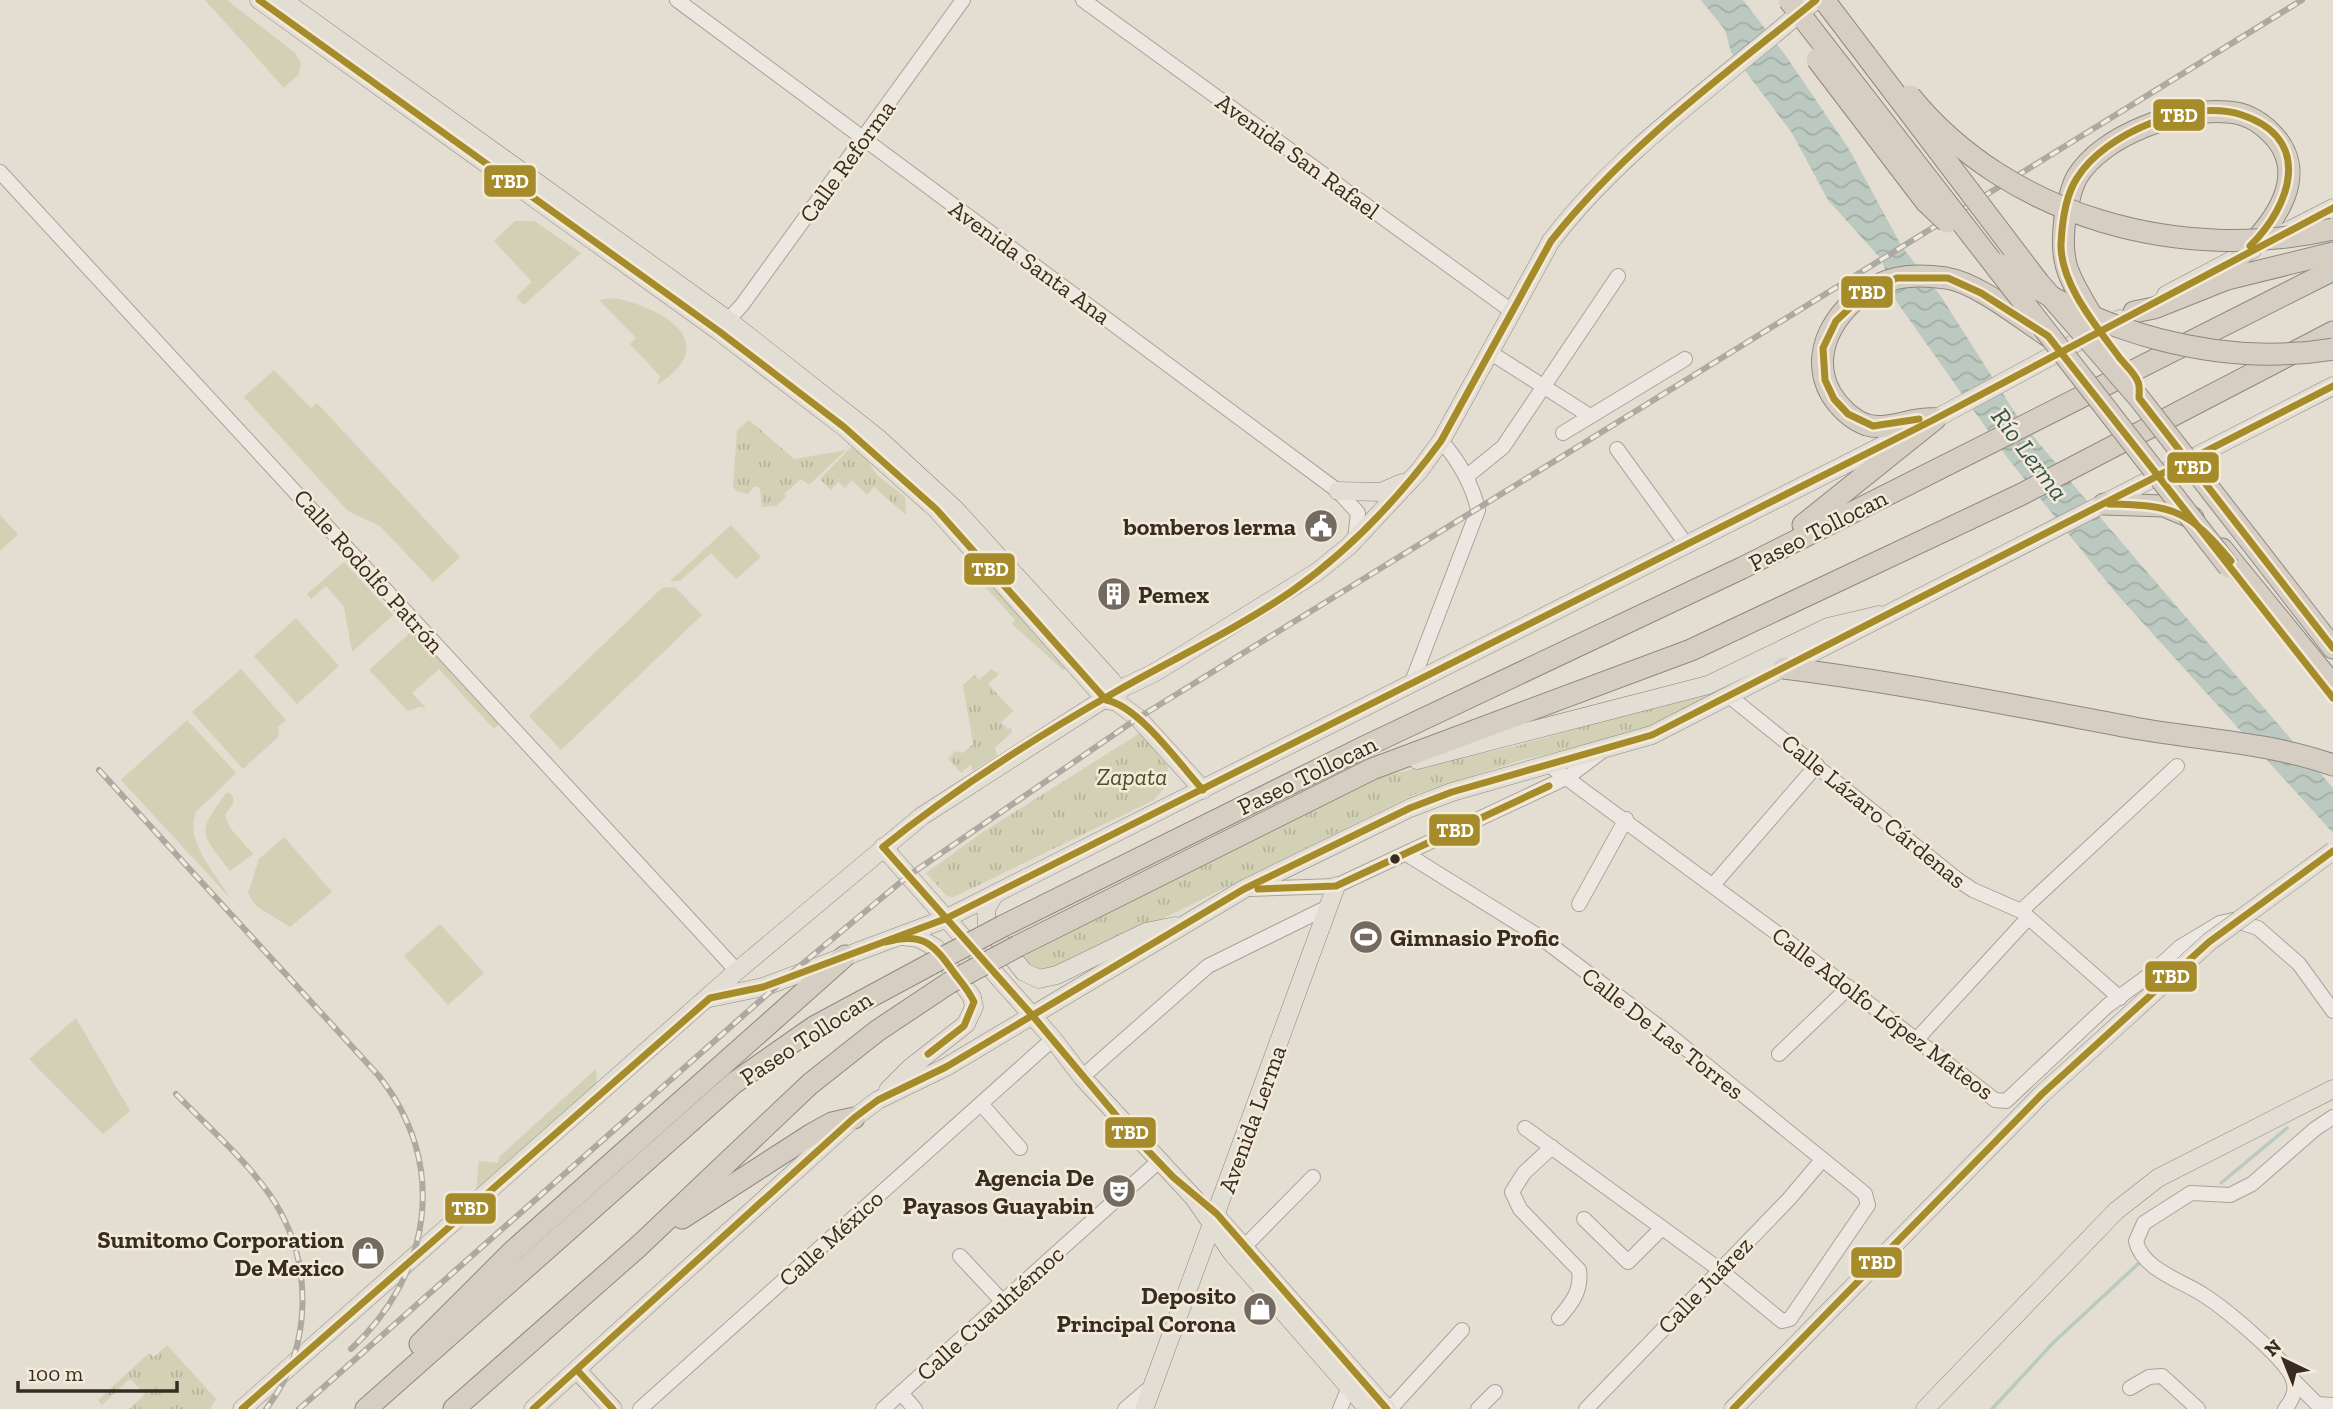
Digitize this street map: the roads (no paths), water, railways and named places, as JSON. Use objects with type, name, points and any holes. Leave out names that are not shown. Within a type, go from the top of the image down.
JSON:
[{"type":"highway","points":[[1774,0],[1789,11],[2333,698]]},
{"type":"highway","points":[[1824,0],[2039,283],[2139,398],[2333,649]]},
{"type":"highway","points":[[1836,0],[1917,104],[1964,149],[2001,175],[2060,206],[2109,224],[2178,239],[2242,242],[2298,237],[2333,229]]},
{"type":"highway","points":[[1789,11],[1926,202],[1963,237],[2018,277],[2102,322],[2158,340],[2242,354],[2333,349]]},
{"type":"highway","points":[[2139,398],[2138,382],[2101,330],[2064,264],[2061,250],[2065,218],[2076,178],[2094,158],[2117,141],[2158,121],[2229,111],[2262,124],[2276,138],[2290,169],[2289,185],[2269,226],[2241,255]]},
{"type":"highway","points":[[2134,312],[2154,308],[2227,279],[2333,253]]},
{"type":"highway","name":"Paseo Tollocan","points":[[366,1409],[734,1083],[814,1027],[1003,926],[1364,747],[1742,568],[2333,270]]},
{"type":"highway","points":[[1935,419],[1922,418],[1882,426],[1856,419],[1840,407],[1829,390],[1822,371],[1823,348],[1836,321],[1854,300],[1883,283],[1912,276],[1948,278],[1967,285],[2048,336]]},
{"type":"highway","name":"Paseo Tollocan","points":[[454,1409],[639,1246],[810,1084],[877,1031],[949,983],[1372,769],[1691,650],[2020,495],[2333,332]]},
{"type":"highway","points":[[1742,568],[1823,512],[1881,460],[1935,419]]},
{"type":"highway","points":[[2101,506],[2151,504],[2191,516],[2333,685]]},
{"type":"highway","points":[[1784,668],[1846,676],[2204,740],[2279,749],[2333,765]]},
{"type":"highway","points":[[357,1409],[513,1251],[845,956]]},
{"type":"highway","points":[[639,1246],[812,1134],[832,1123],[854,1118]]},
{"type":"main road","points":[[259,0],[720,332],[844,428],[936,509],[1114,697],[1138,718],[1203,790]]},
{"type":"main road","points":[[282,0],[728,320],[878,438],[934,489],[1114,697]]},
{"type":"main road","points":[[242,1409],[710,998],[737,971],[939,803],[1290,592],[1355,539],[1419,471],[1441,441],[1551,242],[1573,213],[1646,139],[1738,66],[1789,11],[1816,0]]},
{"type":"main road","points":[[710,998],[763,987],[944,919],[994,895],[1935,419],[2333,208]]},
{"type":"main road","points":[[878,1100],[946,1067],[1244,889],[1410,808],[1452,792],[1602,752],[1652,735],[2333,386]]},
{"type":"main road","points":[[1338,491],[1381,492],[1392,489],[1419,471]]},
{"type":"main road","points":[[1372,769],[1461,751],[1724,680],[1844,621],[1891,614]]},
{"type":"main road","points":[[883,847],[1053,1040],[1082,1077],[1215,1221],[1368,1409]]},
{"type":"main road","points":[[1733,1409],[2042,1094],[2209,942],[2333,851]]},
{"type":"main road","name":"Avenida Lerma","points":[[1144,1409],[1336,886]]},
{"type":"main road","points":[[994,895],[986,909],[987,925],[1024,972],[1039,979],[1057,975],[1146,932],[1185,925]]},
{"type":"main road","points":[[533,1409],[854,1118],[878,1100],[910,1068],[966,1024],[974,1012],[972,997],[941,952],[925,941],[901,936]]},
{"type":"main road","points":[[1926,1409],[2116,1211],[2158,1178],[2197,1156],[2333,1089]]},
{"type":"main road","points":[[1215,1221],[1245,1246],[1388,1409]]},
{"type":"main road","points":[[578,1370],[613,1409]]},
{"type":"street","name":"Avenida Santa Ana","points":[[677,0],[1338,491],[1359,513],[1355,539]]},
{"type":"street","name":"Calle Reforma","points":[[728,320],[743,305],[963,0]]},
{"type":"street","name":"Avenida San Rafael","points":[[1083,0],[1513,312]]},
{"type":"street","name":"Calle Rodolfo Patrón","points":[[0,172],[737,971]]},
{"type":"street","points":[[1466,477],[1503,447],[1618,276]]},
{"type":"street","points":[[1491,353],[1590,416]]},
{"type":"street","points":[[1563,433],[1685,359]]},
{"type":"street","points":[[1412,682],[1478,510],[1466,477],[1450,450],[1441,441]]},
{"type":"street","points":[[1617,449],[1686,544]]},
{"type":"street","name":"Calle Lázaro Cárdenas","points":[[1729,696],[1958,880],[2025,914],[2120,998]]},
{"type":"street","points":[[1244,889],[1336,886],[1408,855],[1568,777],[1602,752]]},
{"type":"street","name":"Calle Adolfo López Mateos","points":[[1549,765],[1626,819],[1995,1100],[2006,1101],[2107,1006],[2208,928],[2233,920],[2258,928],[2299,964],[2333,1011]]},
{"type":"street","points":[[1713,885],[1818,765]]},
{"type":"street","points":[[1917,1039],[2025,914],[2178,766]]},
{"type":"street","points":[[1579,904],[1626,819]]},
{"type":"street","name":"Calle De Las Torres","points":[[1408,855],[1540,937],[1658,1026],[1864,1195],[1868,1205],[1790,1319],[1779,1319],[1720,1270]]},
{"type":"street","points":[[1082,1077],[1208,966],[1328,907]]},
{"type":"street","points":[[1779,1054],[1849,988]]},
{"type":"street","name":"Calle México","points":[[640,1409],[1053,1040]]},
{"type":"street","points":[[982,1105],[1020,1148]]},
{"type":"street","points":[[2333,1117],[2315,1129],[2252,1184],[2230,1195],[2202,1192],[2180,1198],[2144,1223],[2136,1241],[2141,1256],[2226,1312],[2280,1360],[2293,1380],[2317,1404],[2333,1405]]},
{"type":"street","points":[[1525,1128],[1720,1270]]},
{"type":"street","points":[[1552,1147],[1512,1192],[1516,1203],[1578,1270],[1581,1282],[1574,1299],[1559,1318]]},
{"type":"street","name":"Calle Juárez","points":[[1586,1409],[1789,1199],[1822,1160]]},
{"type":"street","name":"Calle Cuauhtémoc","points":[[883,1409],[1159,1161]]},
{"type":"street","points":[[1245,1246],[1313,1177]]},
{"type":"street","points":[[1584,1219],[1628,1262],[1662,1228]]},
{"type":"street","points":[[960,1256],[1003,1302]]},
{"type":"street","points":[[1388,1409],[1462,1330]]},
{"type":"street","points":[[2130,1388],[2149,1377],[2162,1376],[2198,1409]]},
{"type":"street","points":[[2285,1409],[2293,1397],[2293,1380]]},
{"type":"street","points":[[1125,1409],[1153,1385]]},
{"type":"street","points":[[1340,1409],[1349,1387]]},
{"type":"street","points":[[1478,1409],[1494,1392]]},
{"type":"street","points":[[901,1393],[915,1409]]},
{"type":"water","name":"Río Lerma","points":[[1701,0],[1743,0],[1786,56],[1849,149],[1902,247],[1940,295],[2019,419],[2333,788],[2333,833],[2115,592],[2006,456],[1894,298],[1882,260],[1828,200],[1792,133],[1731,52],[1725,30]]},
{"type":"waterway","points":[[2221,1183],[2287,1128]]},
{"type":"waterway","points":[[1992,1409],[2054,1342],[2139,1263]]},
{"type":"railway","points":[[299,1409],[789,975],[908,876],[1138,718],[2302,0]]},
{"type":"railway","points":[[99,770],[378,1075],[401,1109],[415,1145],[422,1181],[422,1218],[414,1253],[399,1287],[378,1320],[351,1349]]},
{"type":"railway","points":[[176,1094],[260,1181],[284,1220],[295,1247],[301,1274],[300,1331],[282,1385],[266,1409]]},
{"type":"place","name":"bomberos lerma","points":[[1321,526]]},
{"type":"place","name":"Pemex","points":[[1114,594]]},
{"type":"place","name":"Gimnasio Profic","points":[[1366,937]]},
{"type":"place","name":"Agencia De Payasos Guayabin","points":[[1119,1191]]},
{"type":"place","name":"Sumitomo Corporation De Mexico","points":[[368,1253]]},
{"type":"place","name":"Deposito Principal Corona","points":[[1260,1309]]},
{"type":"park label","name":"Zapata","points":[[1132,776]]}]
